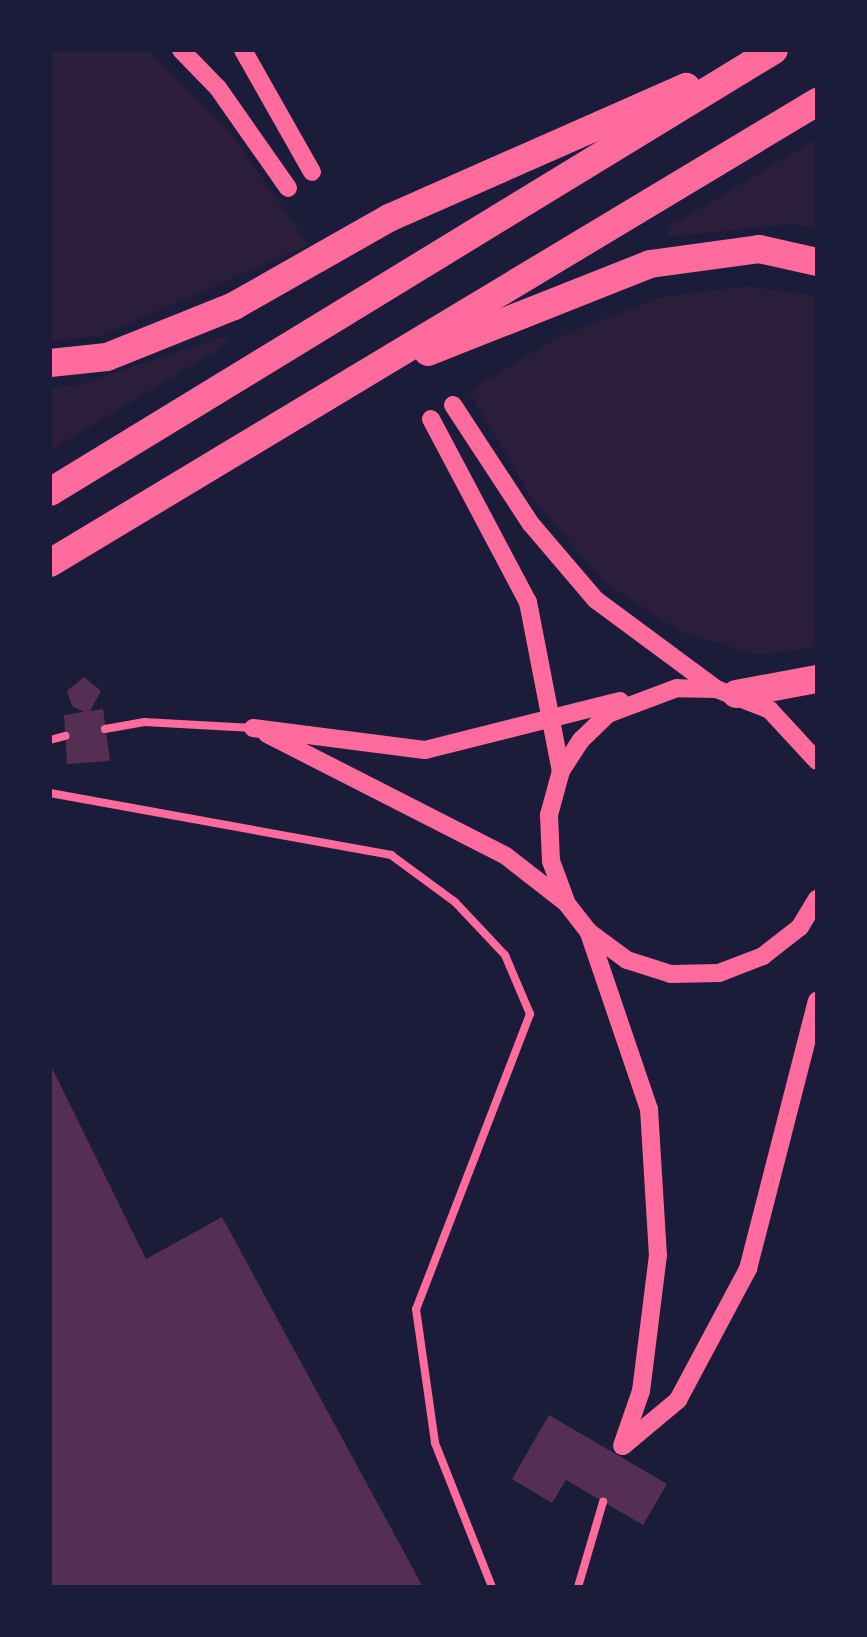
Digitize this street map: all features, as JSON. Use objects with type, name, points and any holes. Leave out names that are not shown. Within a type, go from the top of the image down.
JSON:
[{"type":"highway","points":[[50,363],[107,357],[234,306],[389,218],[772,50]]},
{"type":"highway","points":[[50,492],[772,50]]},
{"type":"highway","points":[[50,563],[817,102]]},
{"type":"highway","points":[[366,376],[650,264],[759,250],[817,262]]},
{"type":"highway","points":[[726,691],[817,679]]},
{"type":"street","points":[[181,50],[218,88],[288,188]]},
{"type":"street","points":[[243,50],[312,172]]},
{"type":"street","points":[[454,405],[532,524],[596,600],[726,691],[770,710],[817,760]]},
{"type":"street","points":[[431,420],[528,602],[561,771]]},
{"type":"street","points":[[253,728],[425,750],[641,696],[726,691]]},
{"type":"street","points":[[567,904],[551,861],[548,815],[561,771],[608,714],[641,696]]},
{"type":"street","points":[[253,728],[506,856],[567,904],[589,932],[626,960],[672,974],[719,973],[763,956],[800,926],[817,900]]},
{"type":"street","points":[[589,932],[650,1127],[658,1255],[641,1390],[620,1451],[678,1400],[748,1269],[817,1000]]},
{"type":"lane","points":[[105,730],[144,722],[253,728]]},
{"type":"lane","points":[[50,740],[65,736]]},
{"type":"lane","points":[[50,793],[391,856],[455,902],[505,955],[530,1014],[416,1309],[435,1443],[492,1587]]},
{"type":"lane","points":[[578,1587],[603,1502]]},
{"type":"shaded area","points":[[50,50],[149,50],[233,135],[308,245],[101,336],[50,341]]},
{"type":"shaded area","points":[[817,139],[817,229],[795,224],[666,237],[672,225]]},
{"type":"shaded area","points":[[747,286],[817,296],[817,647],[758,655],[679,631],[605,583],[530,496],[469,391],[556,338],[661,297]]},
{"type":"shaded area","points":[[228,335],[221,348],[50,451],[50,388],[77,385]]},
{"type":"building","points":[[84,677],[101,691],[90,711],[103,709],[110,761],[67,764],[64,715],[84,712],[72,706],[67,691]]},
{"type":"building","points":[[50,1064],[146,1259],[222,1217],[423,1587],[50,1587]]},
{"type":"building","points":[[549,1415],[667,1484],[643,1525],[566,1480],[552,1503],[512,1479]]}]
